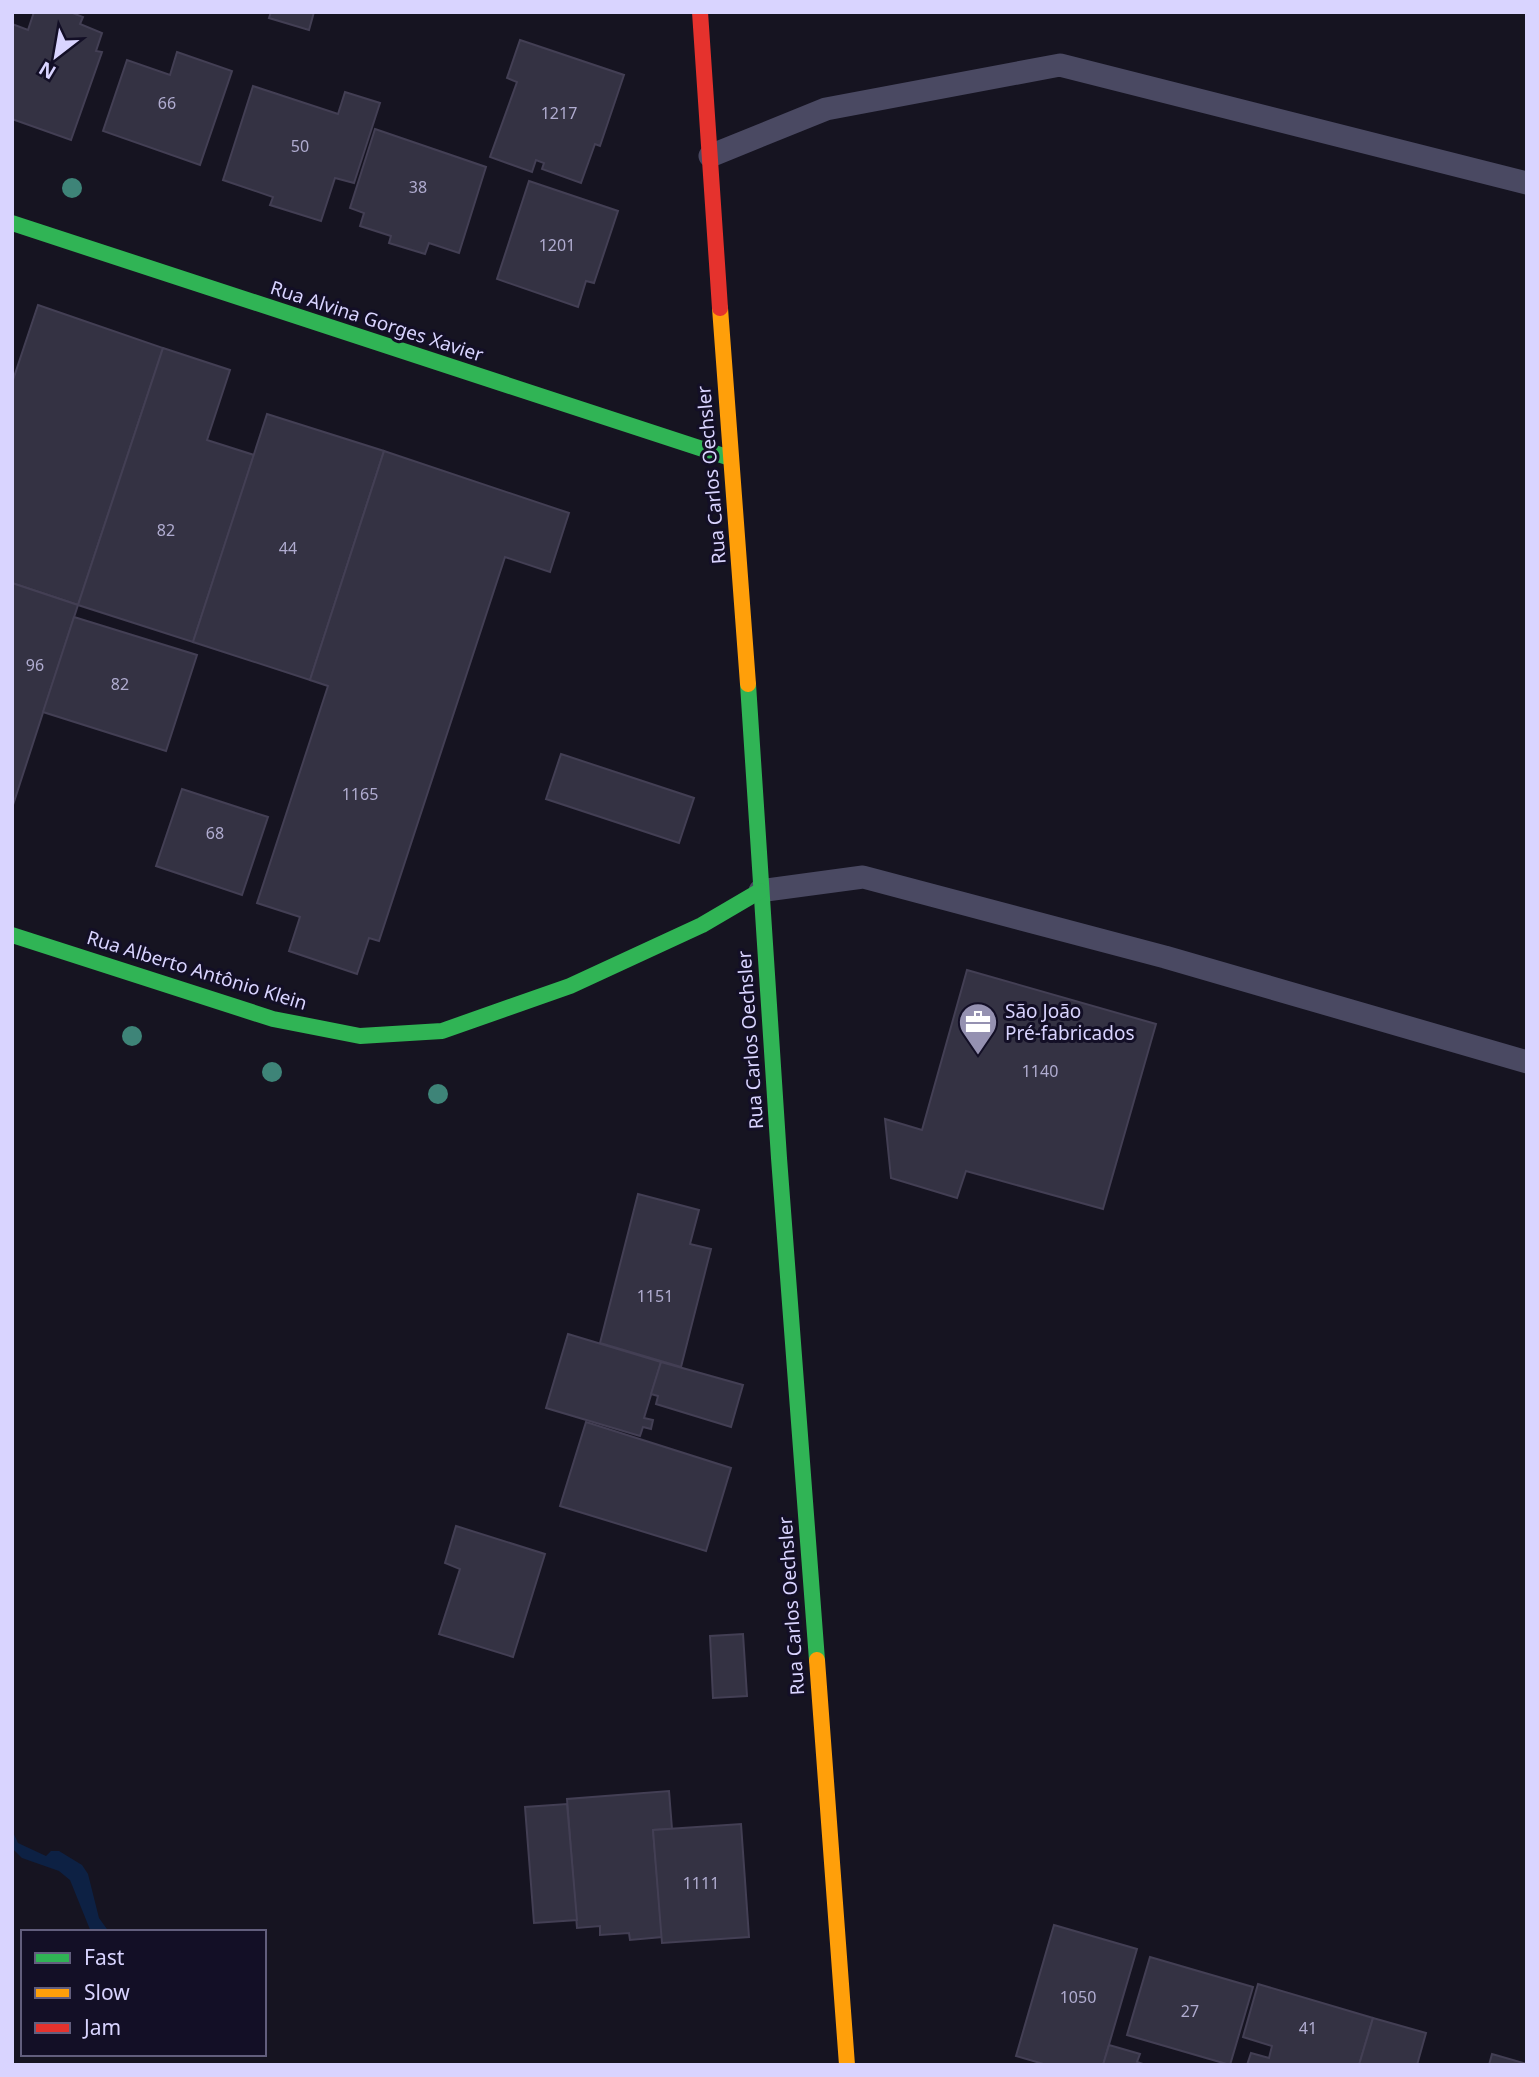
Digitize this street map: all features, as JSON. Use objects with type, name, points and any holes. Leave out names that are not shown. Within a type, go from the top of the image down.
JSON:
[{"type":"main road","name":"Rua Carlos Oechsler","points":[[700,12],[760,891],[847,2065]]},
{"type":"main road","name":"Rua Alvina Gorges Xavier","points":[[12,223],[730,458]]},
{"type":"main road","name":"Rua Alberto Antônio Klein","points":[[12,935],[273,1019],[360,1036],[401,1034],[442,1031],[570,986],[702,925],[760,891]]},
{"type":"lane","points":[[710,156],[826,109],[1060,65],[1527,183]]},
{"type":"lane","points":[[760,891],[863,877],[1165,957],[1527,1062]]},
{"type":"water","points":[[12,1830],[18,1843],[46,1856],[51,1851],[59,1851],[82,1865],[88,1874],[99,1918],[108,1930],[90,1930],[70,1880],[59,1871],[22,1858],[12,1848]]},
{"type":"building","points":[[34,12],[70,12],[83,17],[80,24],[102,33],[96,51],[102,52],[71,140],[12,119],[12,24],[28,30]]},
{"type":"building","points":[[271,12],[314,12],[309,30],[269,18]]},
{"type":"building","points":[[520,40],[624,75],[600,146],[595,144],[581,183],[542,169],[544,163],[536,160],[532,172],[490,157],[517,82],[507,78]]},
{"type":"building","points":[[177,52],[232,71],[200,165],[103,131],[127,60],[170,75]]},
{"type":"building","points":[[253,86],[338,114],[345,92],[380,103],[354,183],[335,178],[321,221],[270,205],[273,197],[223,180]]},
{"type":"building","points":[[375,129],[486,167],[459,253],[429,243],[425,254],[389,243],[391,236],[360,226],[364,213],[350,208]]},
{"type":"building","points":[[529,181],[618,211],[594,283],[586,281],[578,307],[497,279]]},
{"type":"building","points":[[38,305],[163,348],[78,605],[12,583],[12,383]]},
{"type":"building","points":[[163,348],[230,370],[207,440],[254,455],[193,642],[78,605]]},
{"type":"building","points":[[267,414],[384,451],[310,680],[193,642]]},
{"type":"building","points":[[384,451],[569,513],[550,572],[505,557],[379,941],[369,938],[357,974],[289,951],[300,917],[257,903],[328,686],[310,680]]},
{"type":"building","points":[[12,583],[78,605],[12,808]]},
{"type":"building","points":[[74,617],[197,655],[166,751],[43,712]]},
{"type":"building","points":[[561,754],[694,798],[679,843],[546,799]]},
{"type":"building","points":[[182,789],[268,817],[242,895],[156,866]]},
{"type":"building","points":[[967,970],[1156,1024],[1103,1209],[966,1171],[957,1198],[891,1178],[885,1119],[922,1130]]},
{"type":"building","points":[[638,1194],[699,1210],[690,1244],[711,1249],[681,1367],[600,1343]]},
{"type":"building","points":[[568,1334],[661,1362],[644,1418],[653,1420],[651,1429],[643,1427],[640,1436],[546,1408]]},
{"type":"building","points":[[661,1362],[743,1385],[731,1427],[656,1404],[658,1396],[651,1394]]},
{"type":"building","points":[[586,1422],[731,1468],[706,1551],[560,1506]]},
{"type":"building","points":[[456,1526],[545,1554],[513,1657],[439,1634],[460,1569],[445,1563]]},
{"type":"building","points":[[743,1634],[747,1696],[713,1698],[710,1636]]},
{"type":"building","points":[[669,1791],[672,1829],[653,1830],[662,1937],[630,1940],[629,1933],[600,1935],[600,1926],[577,1928],[567,1799]]},
{"type":"building","points":[[567,1804],[577,1920],[534,1923],[525,1807]]},
{"type":"building","points":[[741,1824],[749,1937],[662,1943],[653,1830]]},
{"type":"building","points":[[1054,1925],[1137,1949],[1103,2065],[1047,2065],[1016,2056]]},
{"type":"building","points":[[1150,1957],[1253,1987],[1230,2065],[1127,2035]]},
{"type":"building","points":[[1258,1984],[1373,2018],[1359,2065],[1247,2065],[1251,2053],[1269,2058],[1272,2046],[1243,2037]]},
{"type":"building","points":[[1373,2018],[1426,2033],[1417,2065],[1359,2065]]},
{"type":"building","points":[[1109,2045],[1140,2054],[1137,2062],[1146,2065],[1103,2065]]},
{"type":"building","points":[[1492,2054],[1527,2064],[1527,2065],[1489,2065]]},
{"type":"traffic: fast","points":[[12,223],[730,458]]},
{"type":"traffic: fast","points":[[748,684],[779,1158],[817,1660]]},
{"type":"traffic: fast","points":[[12,935],[273,1019],[360,1036],[442,1031],[570,986],[702,925],[760,891]]},
{"type":"traffic: slow","points":[[720,308],[748,684]]},
{"type":"traffic: slow","points":[[817,1660],[847,2065]]},
{"type":"traffic: jam","points":[[700,12],[720,308]]},
{"type":"place","name":"São João Pré-fabricados","points":[[978,1056]]}]
